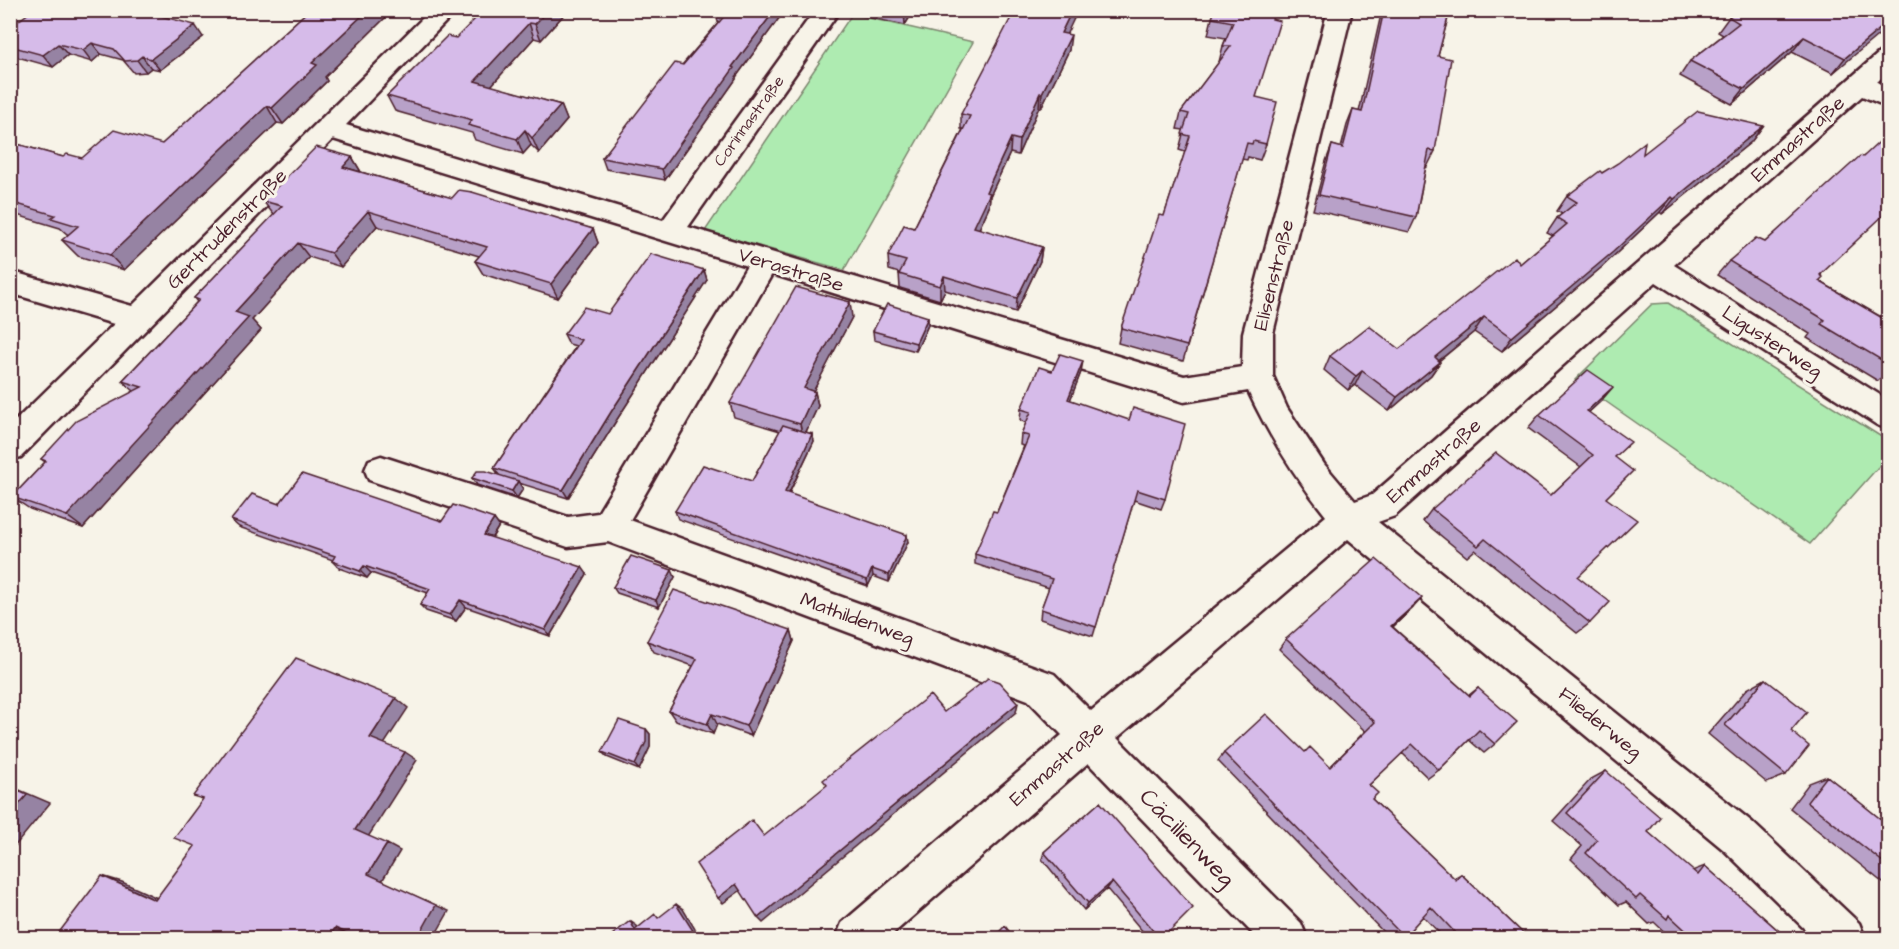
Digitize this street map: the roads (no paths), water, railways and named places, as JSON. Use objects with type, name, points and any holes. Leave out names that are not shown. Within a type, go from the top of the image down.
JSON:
[{"type":"street","name":"Gertrudenstraße","points":[[10,447],[445,10]]},
{"type":"street","name":"Corinnastraße","points":[[669,232],[828,10]]},
{"type":"street","name":"Elisenstraße","points":[[1340,10],[1258,333],[1257,376],[1275,415],[1312,474],[1348,518]]},
{"type":"street","name":"Emmastraße","points":[[857,939],[1089,736],[1348,518],[1383,506],[1888,59]]},
{"type":"street","points":[[1860,84],[1888,99]]},
{"type":"street","name":"Verastraße","points":[[328,128],[1184,388],[1227,383],[1257,376]]},
{"type":"street","points":[[608,527],[764,262]]},
{"type":"street","name":"Ligusterweg","points":[[1655,267],[1888,416]]},
{"type":"street","points":[[10,282],[137,320]]},
{"type":"street","name":"Mathildenweg","points":[[381,470],[568,532],[608,527],[1041,687],[1089,736]]},
{"type":"street","name":"Fliederweg","points":[[1348,518],[1738,836],[1844,939]]},
{"type":"street","name":"Cäcilienweg","points":[[1089,736],[1286,939]]}]
